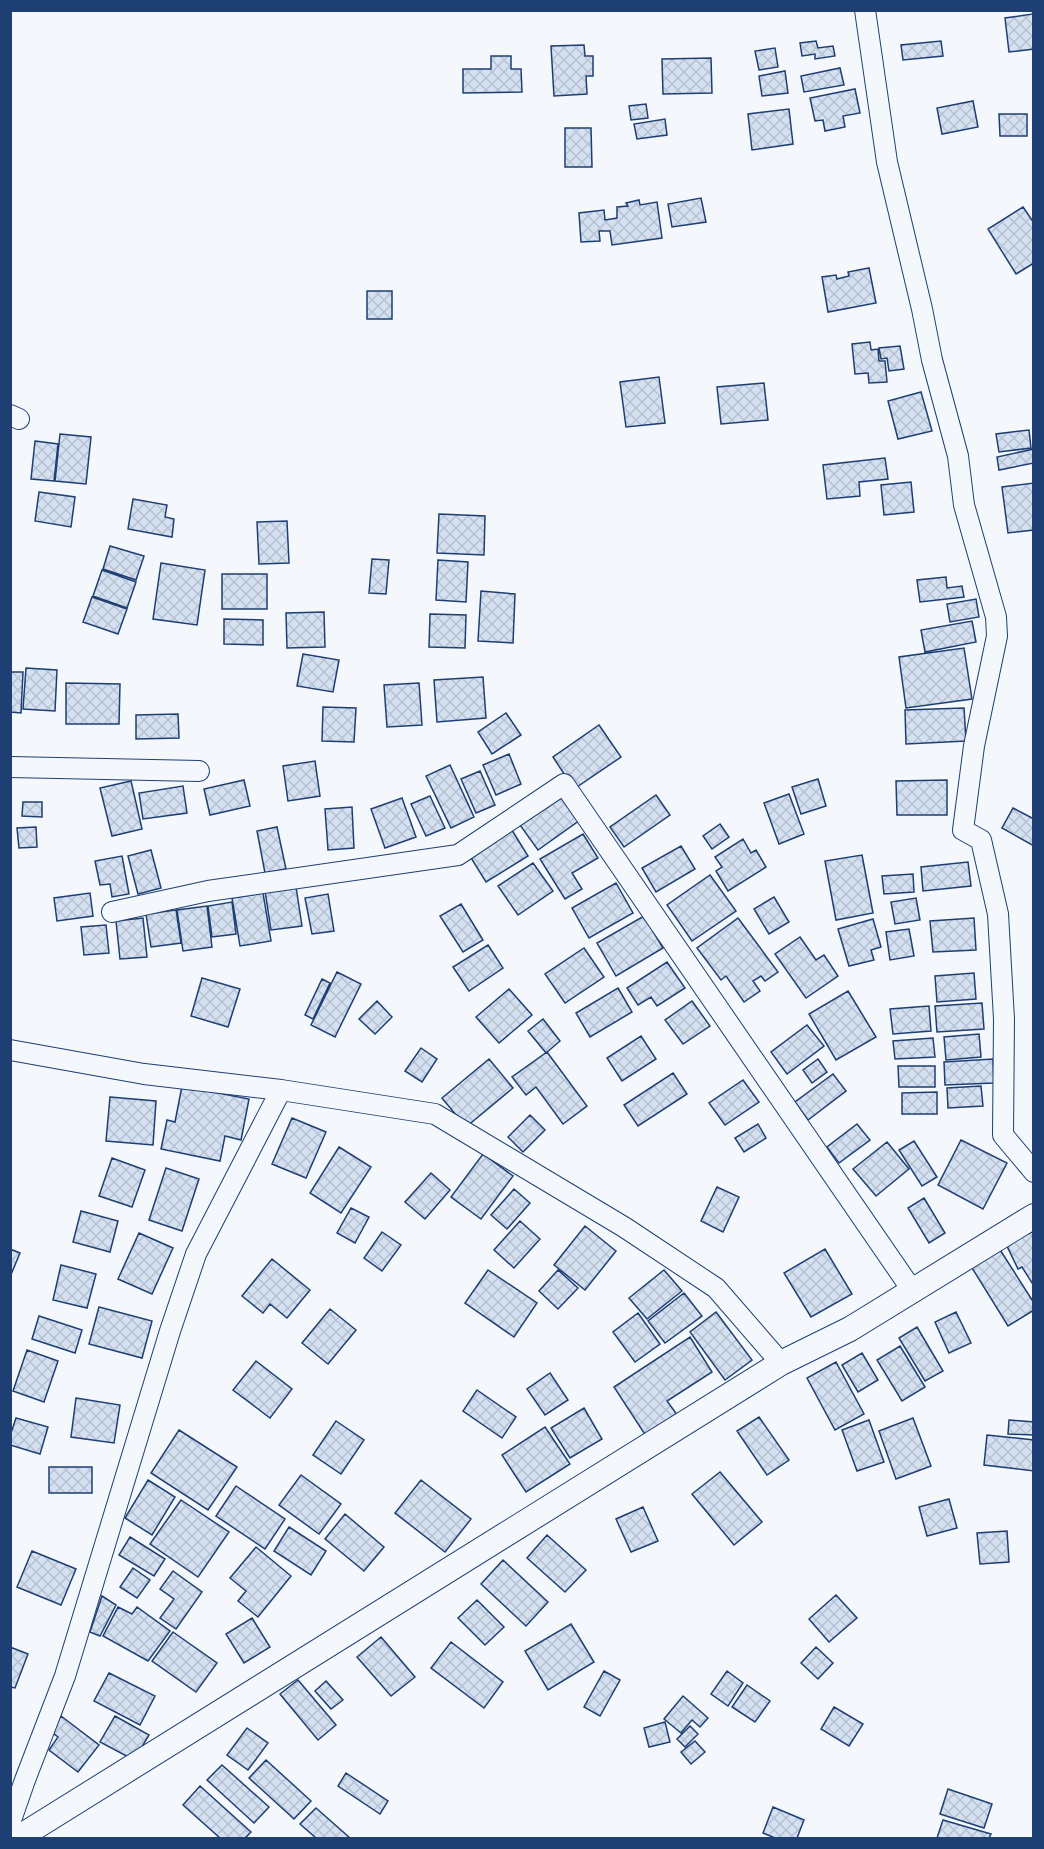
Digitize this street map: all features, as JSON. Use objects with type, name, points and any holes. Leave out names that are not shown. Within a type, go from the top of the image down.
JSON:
[{"type":"street","points":[[865,10],[886,162],[922,309],[932,360],[958,456],[964,505],[996,617],[997,636],[974,746],[963,830],[981,840],[998,914],[1004,1019],[1003,1136],[1034,1172]]},
{"type":"street","points":[[10,767],[199,771]]},
{"type":"street","points":[[112,912],[208,891],[458,855],[564,784],[912,1290]]},
{"type":"street","points":[[10,1050],[144,1074],[281,1090],[435,1114],[624,1227],[716,1288],[781,1363]]},
{"type":"street","points":[[10,1824],[24,1780],[65,1676],[170,1331],[196,1254],[281,1090]]},
{"type":"street","points":[[18,1839],[781,1363],[850,1329],[1034,1216]]},
{"type":"building","points":[[1032,10],[1034,10],[1034,49],[1009,52],[1005,18],[1033,14]]},
{"type":"building","points":[[816,41],[818,48],[833,46],[835,56],[815,59],[815,54],[802,56],[800,43]]},
{"type":"building","points":[[941,41],[943,56],[903,60],[901,45]]},
{"type":"building","points":[[584,45],[585,56],[593,56],[593,76],[586,76],[587,94],[554,96],[551,46]]},
{"type":"building","points":[[775,48],[778,67],[759,70],[755,51]]},
{"type":"building","points":[[491,56],[511,56],[511,69],[521,69],[522,92],[463,93],[463,69],[491,69]]},
{"type":"building","points":[[711,58],[712,93],[663,94],[662,59]]},
{"type":"building","points":[[840,68],[844,85],[804,92],[801,76]]},
{"type":"building","points":[[785,71],[788,93],[762,96],[759,76]]},
{"type":"building","points":[[855,89],[860,113],[843,116],[845,127],[825,131],[823,120],[815,121],[810,98]]},
{"type":"building","points":[[973,101],[978,127],[942,134],[937,108]]},
{"type":"building","points":[[646,104],[648,118],[631,120],[629,106]]},
{"type":"building","points":[[789,109],[793,144],[752,150],[748,114]]},
{"type":"building","points":[[999,114],[1027,114],[1027,136],[1000,136]]},
{"type":"building","points":[[665,119],[667,135],[637,139],[634,124]]},
{"type":"building","points":[[565,128],[591,128],[592,167],[565,167]]},
{"type":"building","points":[[701,198],[706,222],[672,227],[668,204]]},
{"type":"building","points":[[639,200],[640,205],[657,202],[662,238],[612,245],[610,231],[599,231],[600,241],[581,242],[579,213],[604,210],[605,220],[617,218],[617,207],[628,206],[626,203]]},
{"type":"building","points":[[1023,207],[1034,223],[1034,263],[1016,274],[988,229]]},
{"type":"building","points":[[869,268],[876,303],[828,312],[822,277],[836,275],[837,279],[849,276],[848,272]]},
{"type":"building","points":[[367,291],[392,291],[392,319],[367,319]]},
{"type":"building","points":[[870,342],[871,350],[878,349],[879,361],[885,361],[887,382],[869,383],[868,373],[855,374],[852,344]]},
{"type":"building","points":[[900,346],[904,369],[889,371],[887,358],[881,359],[879,348]]},
{"type":"building","points":[[659,377],[665,423],[626,427],[620,382]]},
{"type":"building","points":[[764,383],[768,420],[721,424],[717,387]]},
{"type":"building","points":[[921,392],[932,431],[898,439],[888,401]]},
{"type":"building","points":[[1029,430],[1031,448],[999,452],[996,434]]},
{"type":"building","points":[[60,434],[91,437],[86,484],[55,481]]},
{"type":"building","points":[[35,441],[58,444],[54,481],[31,479]]},
{"type":"building","points":[[1034,449],[1034,463],[999,470],[997,457]]},
{"type":"building","points":[[885,458],[888,479],[859,482],[860,496],[827,499],[823,465]]},
{"type":"building","points":[[911,482],[914,512],[884,515],[881,485]]},
{"type":"building","points":[[1034,483],[1034,530],[1008,533],[1002,487]]},
{"type":"building","points":[[39,492],[75,497],[71,527],[35,521]]},
{"type":"building","points":[[133,499],[167,505],[165,517],[174,519],[172,537],[128,529]]},
{"type":"building","points":[[439,514],[485,516],[484,555],[437,553]]},
{"type":"building","points":[[287,521],[289,563],[259,564],[257,522]]},
{"type":"building","points":[[110,546],[144,556],[136,580],[103,569]]},
{"type":"building","points":[[372,559],[389,560],[386,594],[369,593]]},
{"type":"building","points":[[438,560],[468,562],[466,602],[436,600]]},
{"type":"building","points":[[161,563],[205,570],[197,625],[153,619]]},
{"type":"building","points":[[102,570],[136,582],[127,608],[93,596]]},
{"type":"building","points":[[222,574],[267,574],[267,609],[222,609]]},
{"type":"building","points":[[946,577],[947,588],[962,586],[964,597],[920,602],[917,580]]},
{"type":"building","points":[[481,591],[515,594],[513,643],[478,641]]},
{"type":"building","points":[[92,597],[127,609],[118,634],[83,622]]},
{"type":"building","points":[[976,599],[979,617],[950,622],[947,604]]},
{"type":"building","points":[[324,612],[325,647],[287,648],[286,613]]},
{"type":"building","points":[[430,614],[466,615],[465,648],[429,647]]},
{"type":"building","points":[[224,619],[263,620],[263,645],[224,644]]},
{"type":"building","points":[[972,621],[976,642],[925,652],[921,630]]},
{"type":"building","points":[[964,648],[972,699],[906,708],[899,657]]},
{"type":"building","points":[[303,654],[339,660],[333,692],[297,686]]},
{"type":"building","points":[[26,668],[57,670],[55,711],[23,709]]},
{"type":"building","points":[[10,672],[23,672],[21,713],[10,712]]},
{"type":"building","points":[[483,677],[486,718],[437,722],[434,680]]},
{"type":"building","points":[[66,683],[120,684],[119,724],[66,724]]},
{"type":"building","points":[[419,683],[422,725],[387,727],[384,685]]},
{"type":"building","points":[[323,707],[356,708],[354,742],[322,741]]},
{"type":"building","points":[[964,708],[966,741],[906,744],[905,710]]},
{"type":"building","points":[[506,713],[521,735],[492,754],[478,732]]},
{"type":"building","points":[[178,714],[179,738],[136,739],[136,715]]},
{"type":"building","points":[[599,725],[621,757],[574,789],[553,757]]},
{"type":"building","points":[[509,754],[521,784],[496,795],[483,765]]},
{"type":"building","points":[[315,761],[320,796],[288,801],[283,766]]},
{"type":"building","points":[[450,765],[474,817],[451,828],[426,776]]},
{"type":"building","points":[[480,771],[495,805],[476,813],[461,779]]},
{"type":"building","points":[[818,779],[826,806],[801,814],[792,787]]},
{"type":"building","points":[[244,780],[250,806],[210,815],[204,789]]},
{"type":"building","points":[[947,780],[947,815],[897,815],[896,781]]},
{"type":"building","points":[[131,781],[142,829],[112,836],[100,788]]},
{"type":"building","points":[[183,786],[187,813],[143,819],[139,793]]},
{"type":"building","points":[[789,794],[804,834],[779,844],[764,803]]},
{"type":"building","points":[[562,795],[580,820],[538,850],[520,825]]},
{"type":"building","points":[[656,795],[670,815],[624,847],[610,827]]},
{"type":"building","points":[[430,796],[445,828],[426,836],[411,804]]},
{"type":"building","points":[[402,798],[416,837],[385,848],[371,809]]},
{"type":"building","points":[[23,802],[42,802],[42,817],[22,816]]},
{"type":"building","points":[[352,807],[354,848],[328,850],[325,809]]},
{"type":"building","points":[[1013,808],[1034,819],[1034,846],[1002,828]]},
{"type":"building","points":[[720,824],[729,837],[712,849],[703,836]]},
{"type":"building","points":[[36,827],[37,847],[19,848],[17,828]]},
{"type":"building","points":[[277,827],[286,869],[265,873],[257,831]]},
{"type":"building","points":[[510,827],[528,856],[486,882],[468,853]]},
{"type":"building","points":[[583,834],[598,858],[572,873],[582,889],[565,899],[540,859]]},
{"type":"building","points":[[743,839],[751,853],[756,850],[766,867],[728,891],[716,871],[722,867],[715,857]]},
{"type":"building","points":[[681,846],[695,869],[656,892],[642,868]]},
{"type":"building","points":[[151,850],[161,888],[138,894],[128,856]]},
{"type":"building","points":[[862,855],[873,913],[836,920],[825,861]]},
{"type":"building","points":[[122,856],[129,894],[112,897],[110,884],[100,885],[95,861]]},
{"type":"building","points":[[968,862],[971,886],[923,891],[921,867]]},
{"type":"building","points":[[533,863],[553,891],[518,915],[498,886]]},
{"type":"building","points":[[913,874],[914,892],[884,894],[882,876]]},
{"type":"building","points":[[710,875],[736,911],[692,941],[667,905]]},
{"type":"building","points":[[616,883],[633,913],[589,938],[572,908]]},
{"type":"building","points":[[296,887],[302,926],[271,930],[265,891]]},
{"type":"building","points":[[90,893],[93,916],[57,921],[54,898]]},
{"type":"building","points":[[263,893],[271,941],[240,946],[232,898]]},
{"type":"building","points":[[328,894],[334,931],[312,934],[305,898]]},
{"type":"building","points":[[774,897],[789,922],[769,934],[754,909]]},
{"type":"building","points":[[916,898],[920,920],[895,924],[891,902]]},
{"type":"building","points":[[232,902],[236,934],[212,937],[208,906]]},
{"type":"building","points":[[461,904],[483,940],[463,952],[440,916]]},
{"type":"building","points":[[207,906],[212,947],[183,951],[177,910]]},
{"type":"building","points":[[176,910],[181,943],[151,947],[146,914]]},
{"type":"building","points":[[644,916],[663,948],[616,976],[597,943]]},
{"type":"building","points":[[143,918],[147,957],[120,959],[116,921]]},
{"type":"building","points":[[738,918],[778,972],[765,981],[761,976],[753,981],[760,991],[744,1002],[726,976],[721,980],[697,948]]},
{"type":"building","points":[[974,918],[976,950],[933,952],[930,921]]},
{"type":"building","points":[[873,919],[881,947],[871,950],[874,960],[849,966],[838,929]]},
{"type":"building","points":[[106,925],[109,953],[84,955],[81,927]]},
{"type":"building","points":[[909,929],[914,956],[890,960],[886,932]]},
{"type":"building","points":[[800,937],[816,960],[824,955],[838,976],[806,998],[775,954]]},
{"type":"building","points":[[488,945],[503,968],[469,991],[453,967]]},
{"type":"building","points":[[584,948],[604,977],[565,1003],[545,974]]},
{"type":"building","points":[[667,962],[685,988],[657,1006],[651,997],[638,1005],[627,988]]},
{"type":"building","points":[[337,972],[361,984],[335,1037],[311,1025]]},
{"type":"building","points":[[974,973],[976,999],[937,1002],[935,976]]},
{"type":"building","points":[[202,978],[240,989],[228,1027],[191,1016]]},
{"type":"building","points":[[322,979],[330,983],[313,1019],[305,1015]]},
{"type":"building","points":[[618,988],[632,1012],[590,1037],[576,1013]]},
{"type":"building","points":[[509,989],[532,1015],[499,1043],[476,1017]]},
{"type":"building","points":[[848,991],[876,1037],[836,1060],[809,1014]]},
{"type":"building","points":[[377,1001],[392,1017],[375,1034],[359,1019]]},
{"type":"building","points":[[692,1001],[710,1026],[683,1044],[665,1020]]},
{"type":"building","points":[[982,1003],[984,1029],[937,1032],[935,1006]]},
{"type":"building","points":[[929,1006],[931,1031],[893,1034],[890,1009]]},
{"type":"building","points":[[543,1019],[560,1041],[546,1053],[528,1031]]},
{"type":"building","points":[[807,1025],[824,1046],[787,1074],[771,1052]]},
{"type":"building","points":[[979,1034],[981,1057],[946,1060],[944,1037]]},
{"type":"building","points":[[641,1036],[656,1059],[622,1081],[607,1058]]},
{"type":"building","points":[[933,1038],[935,1057],[895,1059],[893,1041]]},
{"type":"building","points":[[421,1048],[437,1059],[422,1082],[405,1071]]},
{"type":"building","points":[[547,1052],[587,1106],[563,1124],[536,1087],[526,1095],[512,1077]]},
{"type":"building","points":[[489,1059],[513,1088],[466,1127],[442,1098]]},
{"type":"building","points":[[818,1059],[827,1072],[812,1083],[803,1070]]},
{"type":"building","points":[[993,1059],[994,1083],[945,1085],[944,1062]]},
{"type":"building","points":[[898,1066],[935,1066],[935,1087],[899,1087]]},
{"type":"building","points":[[673,1073],[687,1094],[638,1126],[624,1105]]},
{"type":"building","points":[[833,1074],[846,1091],[808,1120],[795,1102]]},
{"type":"building","points":[[743,1080],[759,1102],[725,1125],[709,1103]]},
{"type":"building","points":[[182,1086],[249,1099],[241,1140],[225,1136],[220,1161],[161,1149],[167,1120],[175,1122]]},
{"type":"building","points":[[981,1086],[983,1106],[948,1108],[947,1088]]},
{"type":"building","points":[[937,1092],[937,1114],[902,1114],[902,1093]]},
{"type":"building","points":[[110,1097],[156,1101],[153,1145],[106,1141]]},
{"type":"building","points":[[530,1115],[545,1130],[523,1152],[508,1137]]},
{"type":"building","points":[[292,1118],[326,1132],[306,1178],[272,1164]]},
{"type":"building","points":[[758,1124],[766,1138],[744,1152],[735,1138]]},
{"type":"building","points":[[857,1124],[870,1140],[839,1163],[827,1147]]},
{"type":"building","points":[[961,1140],[1007,1163],[983,1209],[938,1185]]},
{"type":"building","points":[[914,1141],[937,1177],[922,1186],[899,1150]]},
{"type":"building","points":[[887,1142],[909,1169],[876,1196],[853,1169]]},
{"type":"building","points":[[339,1147],[371,1167],[341,1213],[310,1193]]},
{"type":"building","points":[[483,1154],[513,1176],[481,1219],[451,1197]]},
{"type":"building","points":[[112,1158],[145,1170],[132,1207],[99,1196]]},
{"type":"building","points":[[166,1168],[199,1179],[182,1231],[149,1220]]},
{"type":"building","points":[[431,1173],[450,1190],[425,1219],[405,1202]]},
{"type":"building","points":[[717,1187],[739,1197],[723,1232],[701,1221]]},
{"type":"building","points":[[514,1189],[530,1203],[507,1229],[491,1215]]},
{"type":"building","points":[[924,1198],[945,1233],[929,1243],[908,1208]]},
{"type":"building","points":[[351,1208],[369,1217],[355,1243],[337,1233]]},
{"type":"building","points":[[81,1211],[118,1221],[110,1252],[73,1242]]},
{"type":"building","points":[[520,1221],[540,1239],[514,1268],[494,1250]]},
{"type":"building","points":[[585,1226],[616,1251],[585,1290],[554,1265]]},
{"type":"building","points":[[1034,1231],[1034,1286],[1022,1267],[1018,1269],[1006,1244]]},
{"type":"building","points":[[382,1232],[401,1245],[382,1271],[364,1258]]},
{"type":"building","points":[[139,1233],[173,1248],[152,1294],[118,1279]]},
{"type":"building","points":[[997,1245],[1034,1303],[1034,1310],[1008,1326],[969,1263]]},
{"type":"building","points":[[10,1249],[20,1253],[10,1277]]},
{"type":"building","points":[[825,1249],[852,1294],[811,1317],[784,1273]]},
{"type":"building","points":[[272,1259],[310,1290],[287,1318],[270,1304],[263,1313],[242,1296]]},
{"type":"building","points":[[61,1265],[96,1274],[87,1308],[53,1300]]},
{"type":"building","points":[[488,1270],[537,1303],[514,1337],[465,1303]]},
{"type":"building","points":[[558,1270],[578,1288],[558,1309],[539,1291]]},
{"type":"building","points":[[664,1270],[682,1291],[647,1319],[629,1298]]},
{"type":"building","points":[[684,1293],[702,1316],[665,1343],[648,1321]]},
{"type":"building","points":[[99,1307],[152,1321],[142,1358],[89,1344]]},
{"type":"building","points":[[330,1309],[356,1330],[328,1364],[302,1343]]},
{"type":"building","points":[[716,1312],[752,1360],[725,1380],[690,1332]]},
{"type":"building","points":[[956,1312],[971,1343],[949,1353],[935,1322]]},
{"type":"building","points":[[638,1313],[660,1344],[635,1362],[613,1332]]},
{"type":"building","points":[[39,1316],[82,1330],[75,1353],[32,1339]]},
{"type":"building","points":[[917,1327],[943,1371],[925,1381],[899,1338]]},
{"type":"building","points":[[690,1337],[712,1372],[667,1401],[678,1416],[646,1436],[614,1387]]},
{"type":"building","points":[[900,1346],[925,1387],[902,1401],[877,1360]]},
{"type":"building","points":[[27,1350],[58,1361],[44,1402],[13,1391]]},
{"type":"building","points":[[862,1353],[878,1380],[858,1392],[842,1365]]},
{"type":"building","points":[[256,1361],[292,1389],[270,1418],[233,1390]]},
{"type":"building","points":[[836,1362],[864,1414],[835,1430],[807,1378]]},
{"type":"building","points":[[550,1373],[568,1400],[545,1415],[527,1389]]},
{"type":"building","points":[[477,1390],[516,1417],[502,1438],[463,1411]]},
{"type":"building","points":[[76,1398],[120,1405],[114,1443],[71,1437]]},
{"type":"building","points":[[584,1408],[602,1439],[570,1458],[551,1428]]},
{"type":"building","points":[[759,1417],[789,1460],[767,1475],[737,1431]]},
{"type":"building","points":[[16,1418],[48,1427],[40,1454],[10,1445],[10,1436]]},
{"type":"building","points":[[913,1418],[931,1466],[896,1479],[879,1431]]},
{"type":"building","points":[[869,1420],[884,1462],[857,1471],[842,1430]]},
{"type":"building","points":[[1009,1420],[1034,1422],[1034,1435],[1008,1434]]},
{"type":"building","points":[[336,1421],[364,1440],[341,1474],[313,1455]]},
{"type":"building","points":[[545,1427],[570,1464],[526,1492],[502,1455]]},
{"type":"building","points":[[179,1430],[237,1467],[208,1510],[151,1473]]},
{"type":"building","points":[[987,1435],[1034,1440],[1034,1471],[984,1465]]},
{"type":"building","points":[[49,1467],[92,1467],[92,1493],[49,1493]]},
{"type":"building","points":[[720,1472],[762,1522],[734,1545],[692,1494]]},
{"type":"building","points":[[301,1475],[341,1504],[319,1534],[279,1505]]},
{"type":"building","points":[[148,1480],[175,1497],[152,1535],[125,1518]]},
{"type":"building","points":[[421,1480],[471,1519],[445,1552],[395,1513]]},
{"type":"building","points":[[236,1486],[285,1519],[265,1549],[216,1516]]},
{"type":"building","points":[[949,1499],[957,1528],[927,1536],[919,1507]]},
{"type":"building","points":[[181,1500],[229,1532],[198,1577],[150,1544]]},
{"type":"building","points":[[643,1507],[658,1541],[631,1552],[616,1519]]},
{"type":"building","points":[[345,1514],[384,1547],[364,1571],[325,1539]]},
{"type":"building","points":[[289,1527],[326,1551],[311,1575],[274,1551]]},
{"type":"building","points":[[1007,1531],[1009,1562],[980,1564],[977,1533]]},
{"type":"building","points":[[547,1535],[586,1570],[565,1592],[527,1558]]},
{"type":"building","points":[[130,1537],[165,1559],[154,1576],[119,1555]]},
{"type":"building","points":[[256,1547],[291,1576],[258,1617],[238,1601],[246,1591],[230,1578]]},
{"type":"building","points":[[32,1551],[76,1569],[61,1605],[17,1587]]},
{"type":"building","points":[[503,1560],[548,1602],[526,1626],[481,1584]]},
{"type":"building","points":[[133,1568],[150,1580],[137,1598],[120,1587]]},
{"type":"building","points":[[173,1571],[202,1592],[176,1629],[160,1618],[174,1599],[160,1589]]},
{"type":"building","points":[[836,1595],[857,1618],[829,1642],[809,1619]]},
{"type":"building","points":[[102,1596],[116,1605],[100,1636],[90,1632]]},
{"type":"building","points":[[477,1600],[504,1627],[485,1645],[458,1618]]},
{"type":"building","points":[[118,1607],[132,1614],[137,1607],[170,1631],[148,1661],[103,1636]]},
{"type":"building","points":[[252,1618],[270,1647],[244,1663],[226,1634]]},
{"type":"building","points":[[571,1624],[594,1662],[548,1690],[525,1651]]},
{"type":"building","points":[[173,1632],[217,1663],[196,1692],[152,1661]]},
{"type":"building","points":[[381,1637],[415,1677],[391,1696],[357,1657]]},
{"type":"building","points":[[451,1642],[503,1682],[484,1708],[431,1668]]},
{"type":"building","points":[[10,1647],[28,1654],[15,1688],[10,1687]]},
{"type":"building","points":[[816,1647],[833,1663],[818,1679],[801,1663]]},
{"type":"building","points":[[604,1671],[620,1680],[600,1716],[584,1707]]},
{"type":"building","points":[[727,1671],[743,1683],[728,1706],[711,1694]]},
{"type":"building","points":[[109,1673],[155,1696],[140,1725],[94,1701]]},
{"type":"building","points":[[298,1680],[336,1725],[318,1740],[280,1694]]},
{"type":"building","points":[[326,1681],[343,1700],[331,1709],[315,1691]]},
{"type":"building","points":[[747,1685],[770,1701],[755,1722],[732,1707]]},
{"type":"building","points":[[683,1696],[708,1718],[700,1727],[692,1720],[681,1733],[664,1719]]},
{"type":"building","points":[[834,1707],[863,1724],[849,1746],[821,1729]]},
{"type":"building","points":[[61,1716],[99,1745],[78,1772],[49,1750],[58,1737],[50,1731]]},
{"type":"building","points":[[115,1716],[149,1735],[134,1760],[100,1742]]},
{"type":"building","points":[[665,1722],[670,1742],[649,1747],[644,1728]]},
{"type":"building","points":[[690,1726],[698,1734],[685,1747],[677,1739]]},
{"type":"building","points":[[247,1728],[268,1743],[248,1770],[227,1755]]},
{"type":"building","points":[[695,1741],[705,1752],[691,1764],[681,1752]]},
{"type":"building","points":[[266,1760],[311,1801],[294,1819],[249,1778]]},
{"type":"building","points":[[222,1765],[269,1807],[254,1823],[207,1780]]},
{"type":"building","points":[[346,1773],[388,1801],[380,1814],[338,1786]]},
{"type":"building","points":[[200,1786],[251,1832],[245,1838],[220,1838],[183,1805]]},
{"type":"building","points":[[948,1789],[992,1804],[984,1828],[940,1814]]},
{"type":"building","points":[[773,1807],[804,1820],[797,1838],[775,1838],[763,1833]]},
{"type":"building","points":[[316,1808],[350,1838],[316,1838],[300,1824]]},
{"type":"building","points":[[943,1820],[991,1834],[989,1838],[937,1838]]}]
